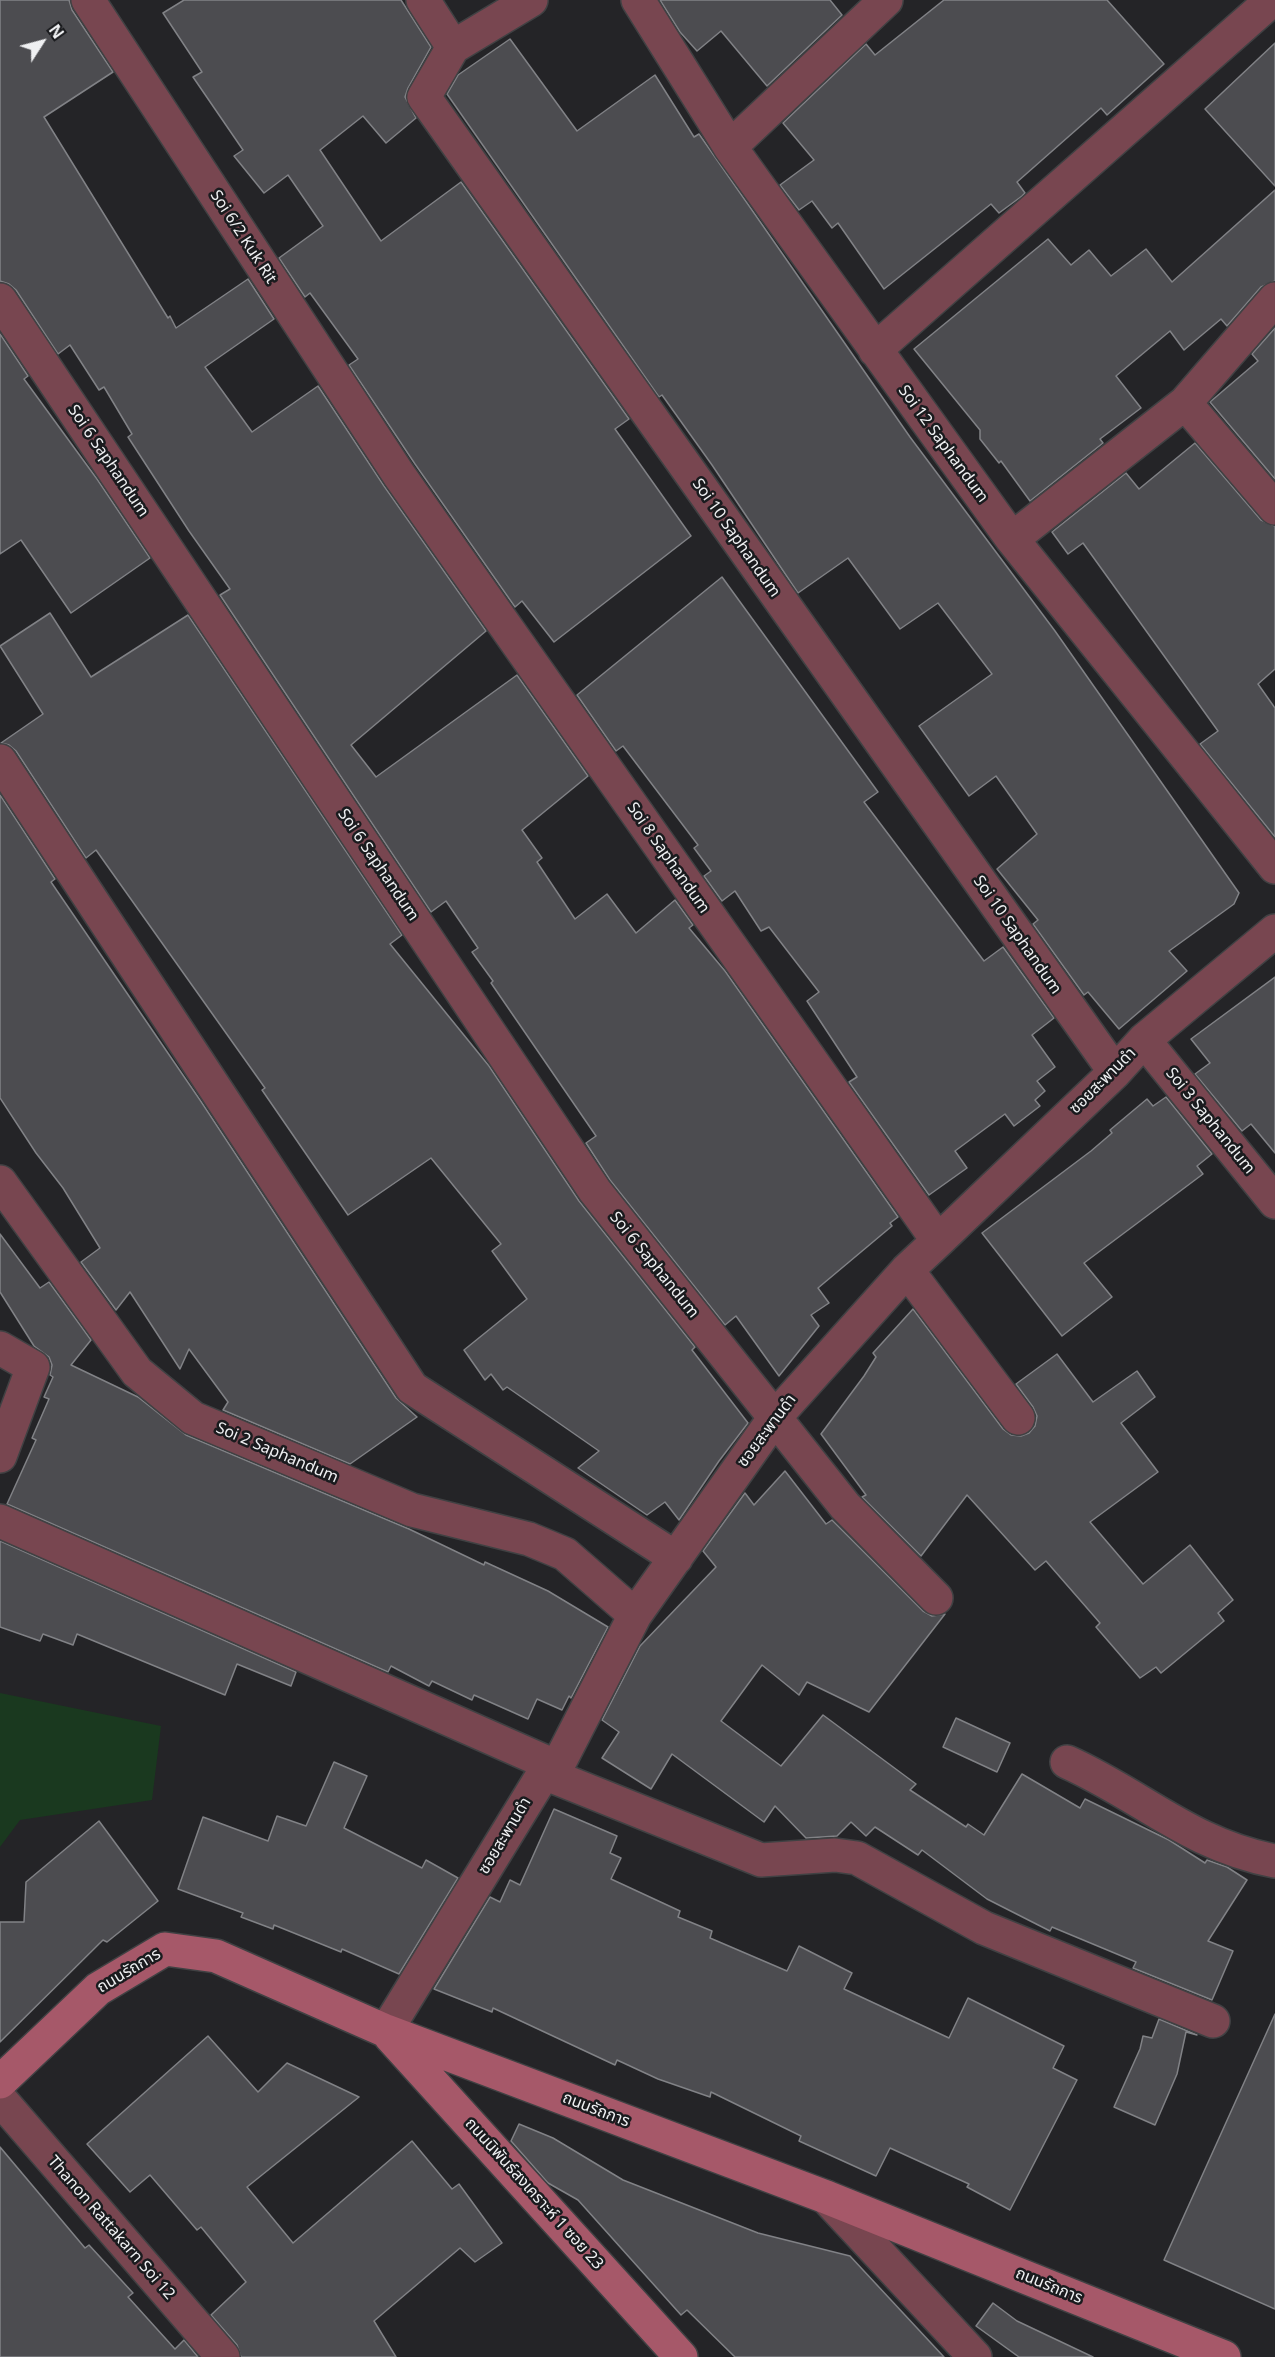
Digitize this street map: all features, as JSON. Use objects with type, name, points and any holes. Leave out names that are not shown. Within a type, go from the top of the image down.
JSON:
[{"type":"street","name":"Soi 6/2 Kuk Rit","points":[[88,0],[399,475]]},
{"type":"street","points":[[423,0],[453,47],[531,0]]},
{"type":"street","name":"Soi 12 Saphandum","points":[[638,0],[730,147],[1011,539],[1275,867]]},
{"type":"street","points":[[730,147],[886,0]]},
{"type":"street","points":[[875,350],[1272,0]]},
{"type":"street","name":"Soi 10 Saphandum","points":[[453,47],[424,97],[1115,1072]]},
{"type":"street","points":[[1011,539],[1185,403],[1275,299]]},
{"type":"street","name":"Soi 6 Saphandum","points":[[0,300],[595,1191],[776,1416],[845,1506],[936,1598]]},
{"type":"street","points":[[1185,403],[1275,508]]},
{"type":"street","name":"Soi 8 Saphandum","points":[[399,475],[938,1241]]},
{"type":"street","points":[[0,761],[412,1388],[676,1558]]},
{"type":"street","name":"ซอยสะพานดำ","points":[[386,2031],[550,1770],[635,1615],[776,1416],[908,1270],[1115,1072],[1144,1040],[1275,930]]},
{"type":"street","name":"Soi 3 Saphandum","points":[[1144,1040],[1275,1202]]},
{"type":"street","name":"Soi 2 Saphandum","points":[[0,1182],[137,1372],[193,1418],[412,1510],[529,1539],[565,1554],[635,1615]]},
{"type":"street","points":[[908,1270],[1018,1418]]},
{"type":"street","points":[[0,1348],[33,1367],[0,1456]]},
{"type":"street","points":[[0,1521],[550,1770],[761,1860],[835,1855],[856,1858],[984,1928],[1213,2021]]},
{"type":"street","points":[[1067,1762],[1091,1773],[1161,1817],[1201,1838],[1249,1856],[1275,1861]]},
{"type":"street","name":"ถนนรัถการ","points":[[0,2082],[98,1989],[165,1948],[216,1956],[386,2031],[826,2197],[1224,2357]]},
{"type":"street","name":"ถนนนิพันธ์สงเคราะห์ 1 ซอย 23","points":[[386,2031],[681,2357]]},
{"type":"street","name":"Thanon Rattakarn Soi 12","points":[[0,2099],[223,2357]]},
{"type":"street","points":[[826,2197],[975,2357]]},
{"type":"green space","points":[[0,1693],[161,1726],[152,1800],[20,1820],[0,1847]]},
{"type":"building","points":[[0,0],[69,0],[72,10],[113,72],[44,117],[176,328],[248,279],[274,319],[205,367],[252,432],[318,386],[384,486],[486,631],[351,745],[376,777],[517,675],[588,776],[522,830],[542,858],[537,862],[575,919],[607,894],[636,933],[675,900],[693,925],[689,928],[725,971],[898,1217],[890,1223],[892,1226],[818,1288],[829,1303],[811,1315],[819,1326],[779,1376],[736,1316],[725,1325],[610,1180],[586,1143],[596,1136],[491,983],[493,981],[472,952],[478,948],[446,901],[431,912],[220,595],[230,589],[128,437],[132,434],[104,387],[99,390],[70,345],[58,354],[16,290],[0,281]]},
{"type":"building","points":[[184,0],[401,0],[431,47],[405,97],[416,118],[386,143],[363,116],[320,150],[381,241],[461,182],[629,419],[615,429],[691,536],[554,642],[522,601],[515,607],[349,365],[358,359],[310,293],[305,297],[279,258],[323,226],[288,175],[264,193],[234,156],[243,150],[193,77],[202,72],[163,13]]},
{"type":"building","points":[[660,0],[830,0],[842,15],[767,86],[721,31],[697,51],[680,32]]},
{"type":"building","points":[[944,0],[1107,0],[1164,64],[1107,115],[1101,108],[1017,182],[1025,193],[1022,196],[999,213],[991,204],[884,289],[838,223],[832,228],[812,201],[799,210],[780,185],[814,160],[783,123],[866,44],[875,55]]},
{"type":"building","points":[[510,39],[577,131],[655,75],[694,137],[699,134],[910,437],[1055,631],[1239,893],[1234,904],[1169,951],[1187,971],[1119,1029],[1088,992],[1084,995],[1033,924],[1038,920],[997,869],[1037,834],[996,776],[969,796],[919,726],[992,674],[938,603],[900,629],[848,558],[798,593],[712,465],[662,395],[659,397],[447,94],[458,75]]},
{"type":"building","points":[[1275,43],[1275,186],[1205,109]]},
{"type":"building","points":[[1275,190],[1275,281],[1261,287],[1227,326],[1221,319],[1184,350],[1170,331],[1116,376],[1141,408],[1100,439],[1103,443],[1030,501],[1001,461],[999,463],[980,439],[980,430],[914,349],[1048,239],[1071,265],[1089,250],[1111,276],[1146,249],[1172,282]]},
{"type":"building","points":[[1275,328],[1275,479],[1210,402],[1258,361],[1252,354]]},
{"type":"building","points":[[0,334],[28,376],[24,379],[97,479],[150,558],[71,613],[21,540],[0,554]]},
{"type":"building","points":[[1195,443],[1261,520],[1275,526],[1275,669],[1258,684],[1275,708],[1275,837],[1200,744],[1218,731],[1083,543],[1068,554],[1052,532],[1126,473],[1139,489]]},
{"type":"building","points":[[722,577],[878,792],[864,802],[984,961],[1003,947],[1054,1018],[1032,1035],[1055,1067],[1037,1081],[1045,1091],[1035,1100],[1040,1106],[1014,1126],[1005,1114],[955,1151],[967,1168],[929,1195],[849,1082],[857,1077],[807,1001],[819,992],[769,927],[761,931],[735,891],[722,901],[704,876],[711,871],[694,848],[698,845],[623,746],[616,751],[577,695]]},
{"type":"building","points":[[50,613],[91,677],[188,615],[402,935],[390,944],[489,1066],[579,1201],[695,1347],[692,1350],[748,1423],[679,1520],[665,1502],[647,1515],[578,1468],[599,1451],[507,1387],[503,1390],[491,1374],[485,1380],[464,1350],[527,1299],[492,1251],[501,1244],[431,1158],[348,1215],[262,1090],[265,1088],[96,850],[86,858],[16,751],[9,745],[1,743],[43,714],[0,646]]},
{"type":"building","points":[[0,795],[55,879],[51,882],[200,1100],[396,1398],[417,1417],[350,1464],[223,1410],[228,1402],[189,1349],[180,1369],[130,1292],[116,1310],[81,1262],[100,1248],[63,1188],[36,1153],[0,1098]]},
{"type":"building","points":[[1275,977],[1275,1153],[1251,1124],[1242,1131],[1195,1074],[1210,1063],[1191,1039]]},
{"type":"building","points":[[1166,1097],[1212,1154],[1197,1166],[1203,1174],[1084,1263],[1112,1297],[1062,1336],[982,1233],[1091,1151],[1112,1133],[1110,1130],[1147,1099],[1153,1106]]},
{"type":"building","points":[[0,1234],[40,1288],[49,1282],[91,1340],[71,1365],[138,1397],[186,1435],[409,1529],[484,1565],[485,1562],[548,1591],[608,1627],[571,1698],[569,1696],[562,1710],[537,1699],[528,1719],[474,1695],[472,1700],[432,1681],[429,1686],[391,1666],[388,1672],[7,1504],[36,1440],[32,1438],[49,1399],[44,1397],[53,1377],[50,1375],[52,1365],[49,1357],[34,1346],[0,1292]]},
{"type":"building","points":[[913,1309],[1003,1429],[1011,1435],[1021,1436],[1029,1433],[1035,1426],[1037,1416],[1016,1384],[1057,1354],[1093,1402],[1137,1371],[1155,1397],[1121,1423],[1158,1472],[1090,1522],[1143,1584],[1190,1545],[1233,1600],[1218,1613],[1224,1621],[1161,1673],[1156,1667],[1140,1678],[1096,1627],[1100,1623],[1046,1561],[1035,1570],[967,1495],[921,1556],[862,1497],[866,1495],[821,1434],[864,1376],[876,1357],[873,1353]]},
{"type":"building","points":[[785,1471],[826,1524],[832,1520],[923,1611],[932,1616],[945,1614],[869,1712],[807,1682],[799,1695],[762,1665],[721,1721],[781,1766],[823,1715],[916,1784],[910,1790],[966,1827],[968,1824],[984,1835],[1022,1774],[1080,1808],[1085,1799],[1169,1840],[1205,1863],[1207,1860],[1227,1867],[1247,1880],[1208,1941],[1233,1951],[1212,2000],[1133,1968],[1136,1962],[1052,1927],[1050,1931],[987,1899],[922,1850],[918,1855],[875,1827],[866,1836],[851,1822],[837,1836],[806,1838],[775,1806],[764,1822],[672,1754],[651,1789],[602,1758],[619,1732],[602,1720],[640,1646],[716,1567],[703,1551],[745,1493],[754,1505]]},
{"type":"building","points":[[0,1541],[296,1672],[291,1686],[237,1664],[225,1695],[77,1634],[73,1645],[43,1634],[40,1641],[0,1627]]},
{"type":"building","points":[[956,1718],[1010,1743],[997,1772],[943,1747]]},
{"type":"building","points":[[334,1762],[367,1776],[344,1828],[422,1868],[426,1860],[458,1878],[399,1974],[342,1949],[341,1952],[274,1925],[273,1929],[241,1917],[243,1913],[178,1889],[203,1817],[268,1841],[277,1816],[306,1826]]},
{"type":"building","points":[[554,1809],[617,1836],[610,1853],[621,1858],[611,1879],[680,1911],[678,1917],[712,1931],[710,1938],[787,1971],[799,1946],[852,1973],[844,1989],[949,2038],[968,1998],[1064,2046],[1053,2068],[1077,2080],[1010,2210],[967,2187],[969,2184],[890,2148],[876,2176],[799,2141],[801,2136],[711,2092],[710,2097],[658,2079],[617,2060],[615,2065],[493,2008],[492,2012],[434,1989],[490,1897],[500,1902],[510,1880],[520,1885]]},
{"type":"building","points":[[99,1821],[158,1901],[107,1942],[103,1940],[0,2042],[0,1922],[24,1922],[26,1882]]},
{"type":"building","points":[[1275,2014],[1275,2309],[1164,2260]]},
{"type":"building","points":[[1159,2019],[1197,2035],[1186,2032],[1177,2074],[1155,2125],[1114,2107],[1140,2049],[1143,2036],[1152,2038]]},
{"type":"building","points":[[208,2036],[258,2092],[287,2063],[359,2097],[247,2187],[293,2243],[412,2141],[452,2189],[459,2184],[502,2243],[475,2262],[460,2248],[374,2321],[396,2357],[241,2357],[237,2345],[211,2315],[246,2282],[201,2227],[197,2230],[150,2175],[130,2192],[87,2144]]},
{"type":"building","points":[[519,2124],[553,2138],[623,2180],[758,2233],[850,2256],[944,2357],[735,2357],[687,2310],[681,2315],[578,2200],[548,2183],[511,2141]]},
{"type":"building","points":[[0,2147],[85,2248],[89,2245],[133,2293],[128,2297],[175,2349],[184,2340],[198,2357],[0,2357]]},
{"type":"building","points":[[993,2303],[1017,2321],[1093,2357],[1019,2357],[976,2326]]}]
